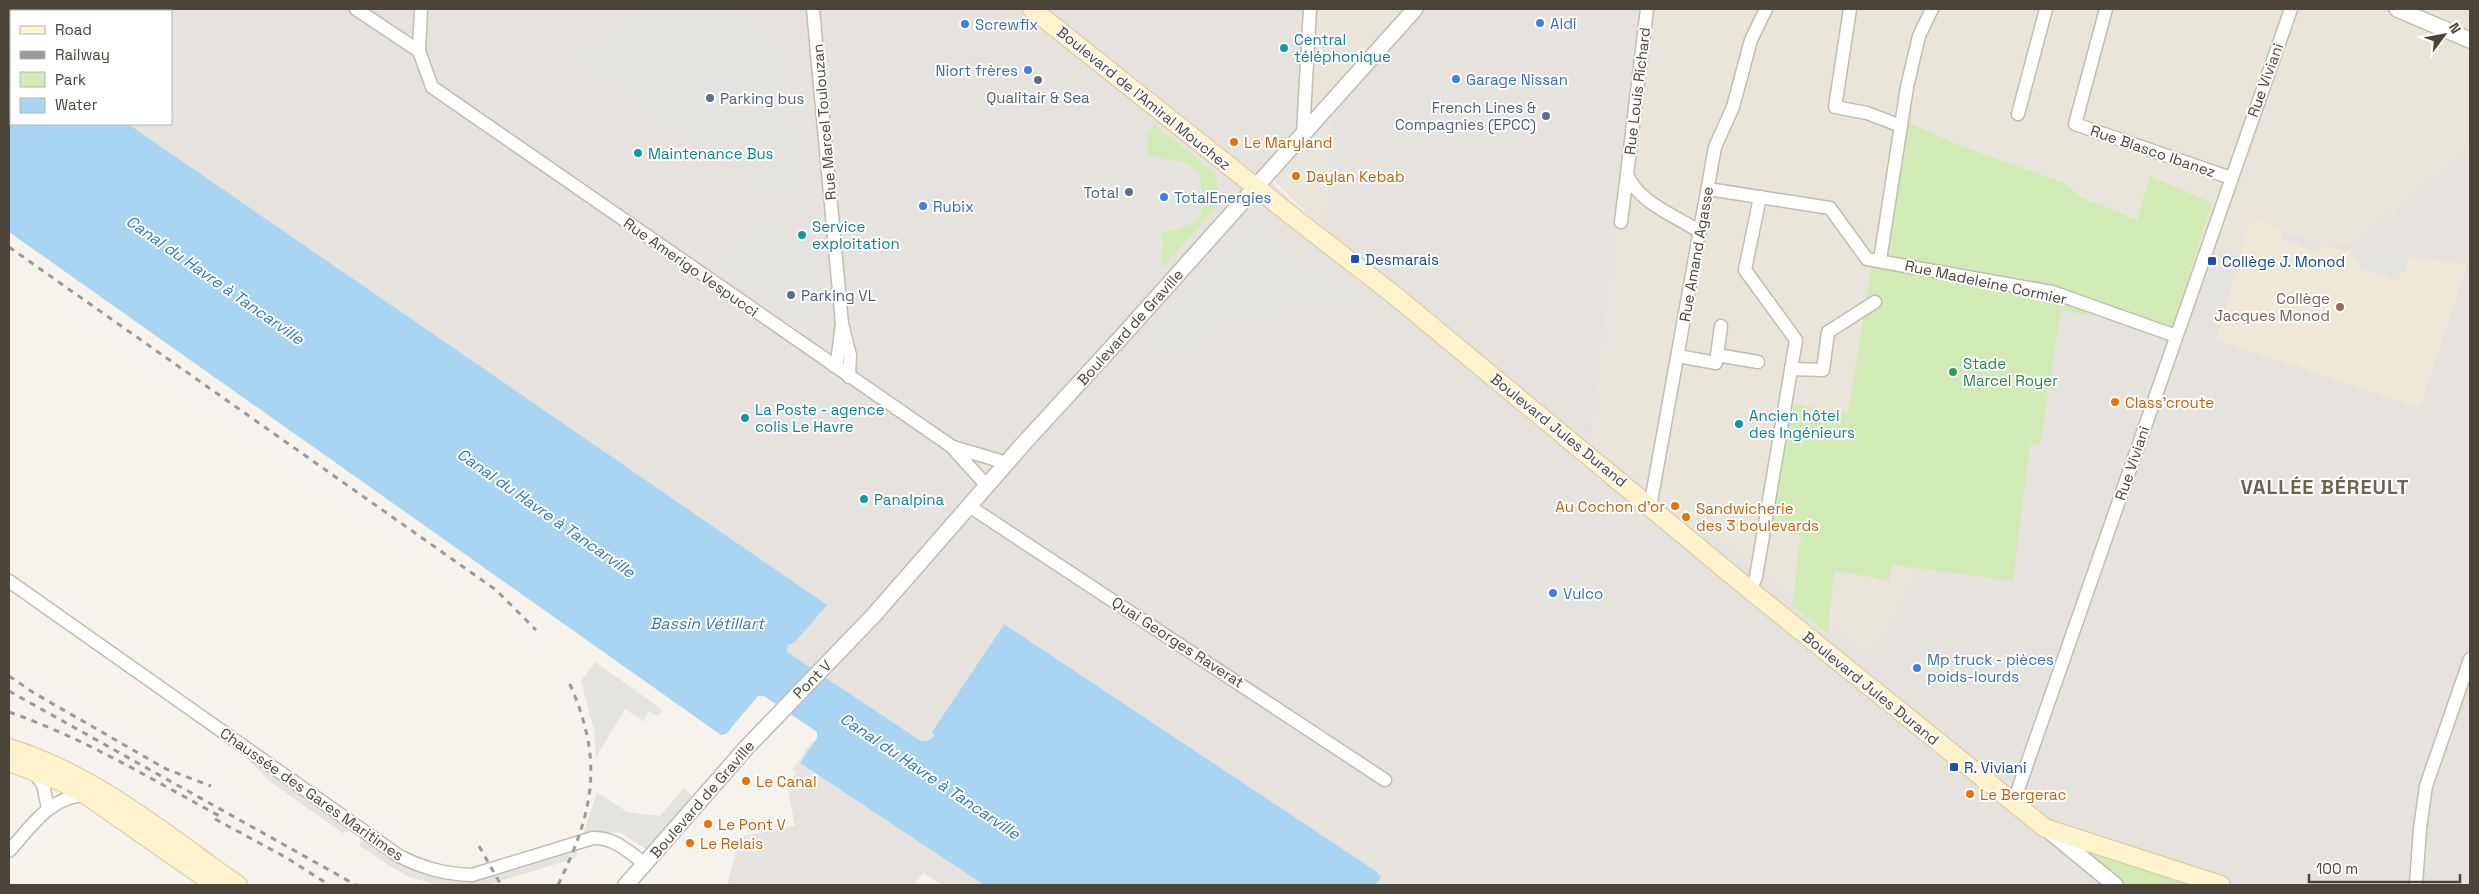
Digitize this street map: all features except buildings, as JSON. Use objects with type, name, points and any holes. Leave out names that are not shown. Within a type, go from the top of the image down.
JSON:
[{"type":"main road","name":"Boulevard de l'Amiral Mouchez","points":[[1032,9],[1256,188]]},
{"type":"main road","name":"Boulevard Jules Durand","points":[[1256,188],[1393,294],[1750,590],[2045,828],[2221,885]]},
{"type":"main road","points":[[9,748],[70,772],[108,794],[238,885]]},
{"type":"main road","points":[[9,762],[62,782],[86,795],[215,885]]},
{"type":"street","points":[[356,9],[419,51]]},
{"type":"street","points":[[419,51],[421,9]]},
{"type":"street","name":"Rue Marcel Toulouzan","points":[[813,9],[842,324],[850,355],[849,377]]},
{"type":"street","points":[[1303,134],[1310,9]]},
{"type":"street","name":"Boulevard de Graville","points":[[845,646],[1415,9]]},
{"type":"street","name":"Rue Louis Richard","points":[[1621,222],[1647,9]]},
{"type":"street","name":"Rue Amand Agasse","points":[[1650,507],[1715,147],[1733,108],[1751,40],[1766,9]]},
{"type":"street","points":[[1850,9],[1835,107],[1867,113],[1901,126]]},
{"type":"street","points":[[1880,260],[1901,126],[1919,36],[1932,9]]},
{"type":"street","points":[[2018,114],[2046,9]]},
{"type":"street","name":"Rue Blasco Ibanez","points":[[2106,9],[2075,124],[2231,178]]},
{"type":"street","name":"Rue Viviani","points":[[2013,804],[2291,9]]},
{"type":"street","points":[[2397,9],[2417,13],[2470,40]]},
{"type":"street","name":"Rue Amerigo Vespucci","points":[[419,51],[432,87],[951,446],[987,486]]},
{"type":"street","name":"Rue Louis Richard","points":[[1627,174],[1636,190],[1646,198],[1700,232]]},
{"type":"street","points":[[1708,189],[1760,197],[1745,270],[1796,340],[1756,577],[1750,590]]},
{"type":"street","name":"Rue Madeleine Cormier","points":[[1760,197],[1830,208],[1867,259],[2052,292],[2176,336]]},
{"type":"street","points":[[1791,369],[1823,370],[1828,332],[1875,302]]},
{"type":"street","name":"Rue Marcel Toulouzan","points":[[834,366],[837,362],[842,324]]},
{"type":"street","points":[[1678,356],[1716,363],[1721,326]]},
{"type":"street","points":[[1717,355],[1758,362]]},
{"type":"street","name":"Rue Amerigo Vespucci","points":[[951,446],[1007,463]]},
{"type":"street","name":"Quai Georges Raverat","points":[[970,506],[1385,780]]},
{"type":"street","name":"Chaussée des Gares Maritimes","points":[[9,581],[399,856],[426,869],[451,874],[472,875],[593,838],[612,840],[645,864]]},
{"type":"street","name":"Pont V","points":[[779,712],[845,646]]},
{"type":"street","points":[[2416,885],[2420,828],[2426,786],[2470,659]]},
{"type":"street","name":"Boulevard de Graville","points":[[626,885],[779,712]]},
{"type":"street","points":[[33,770],[43,785],[48,808]]},
{"type":"street","points":[[9,851],[48,808],[73,795],[86,795]]},
{"type":"street","name":"Boulevard Jules Durand","points":[[2045,828],[2115,885]]},
{"type":"shaded area","points":[[9,9],[1305,9],[1300,109],[1295,134],[1260,171],[1326,233],[1332,115],[1424,9],[1642,9],[1590,443],[1872,657],[2071,290],[2353,242],[2470,148],[2470,885],[1375,885],[1380,877],[1002,626],[933,731],[934,735],[930,740],[921,741],[787,652],[788,645],[794,643],[826,605],[129,125],[172,125],[172,10],[10,10],[9,41]]},
{"type":"shaded area","name":"Parking bus","points":[[636,9],[728,9],[787,50],[802,193],[769,198],[571,58]]},
{"type":"shaded area","points":[[1305,9],[1424,9],[1332,115],[1327,234],[1262,169]]},
{"type":"shaded area","points":[[1642,9],[2470,9],[2470,148],[2353,242],[2070,290],[1872,658],[1590,443]]},
{"type":"shaded area","points":[[1439,15],[1458,31],[1527,39],[1526,48],[1454,41],[1433,22]]},
{"type":"shaded area","points":[[1479,17],[1524,23],[1524,29],[1478,23]]},
{"type":"shaded area","name":"Parking VL","points":[[756,216],[762,221],[771,221],[818,253],[824,323],[815,332],[720,267]]},
{"type":"shaded area","name":"Collège Jacques Monod","points":[[2253,218],[2328,248],[2344,251],[2352,248],[2467,265],[2420,407],[2216,339]]},
{"type":"shaded area","points":[[1263,222],[1263,236],[1281,251],[1285,248],[1322,278],[1343,278],[1364,293],[1337,315],[1326,314],[1319,305],[1293,302],[1283,310],[1282,320],[1266,318],[1265,325],[1236,322],[1222,324],[1180,361],[1169,363],[1137,340],[1148,331],[1238,228]]},
{"type":"shaded area","points":[[2284,232],[2320,244],[2317,252],[2281,240]]},
{"type":"shaded area","points":[[2352,248],[2410,256],[2406,269],[2396,281],[2358,268],[2359,259],[2350,256]]},
{"type":"shaded area","points":[[2219,250],[2238,256],[2217,323],[2198,318]]},
{"type":"shaded area","points":[[595,662],[663,710],[658,716],[649,711],[643,721],[625,709],[596,757],[594,729],[581,681]]},
{"type":"shaded area","points":[[812,741],[814,742],[800,763],[984,885],[942,885],[923,873],[914,885],[727,885],[740,836],[795,826],[787,784],[797,773],[793,769]]},
{"type":"shaded area","points":[[246,757],[350,828],[344,834],[269,781]]},
{"type":"shaded area","points":[[684,788],[694,798],[650,851],[619,832],[583,835],[597,792],[627,812],[660,816]]},
{"type":"shaded area","points":[[363,840],[414,871],[445,879],[481,878],[505,873],[577,851],[576,858],[487,885],[437,885],[409,877],[393,868],[359,845]]},
{"type":"green space","name":"Stade Marcel Royer","points":[[1896,117],[1960,146],[2064,183],[2080,197],[2137,220],[2150,176],[2212,203],[2168,341],[2095,310],[2085,315],[2061,310],[2040,445],[2030,444],[2013,581],[1892,565],[1889,580],[1834,571],[1828,634],[1792,605],[1801,535],[1771,531],[1791,404],[1848,413]]},
{"type":"green space","points":[[1155,125],[1216,174],[1218,205],[1161,269],[1163,245],[1161,233],[1190,225],[1202,213],[1203,199],[1199,171],[1188,164],[1158,155],[1149,157],[1147,134]]},
{"type":"green space","points":[[2099,855],[2198,885],[2120,885],[2093,858]]},
{"type":"water","name":"Bassin Vétillart","points":[[9,41],[10,125],[129,125],[827,605],[794,643],[788,645],[787,652],[921,741],[930,740],[934,735],[932,732],[1004,624],[1377,872],[1381,877],[1375,885],[984,885],[800,763],[817,738],[817,732],[764,696],[758,696],[726,734],[721,735],[9,232]]},
{"type":"railway","points":[[9,247],[496,590],[536,630]]},
{"type":"railway","points":[[9,676],[34,693],[166,769],[211,786]]},
{"type":"railway","points":[[558,885],[571,858],[580,832],[587,808],[590,784],[587,735],[568,680]]},
{"type":"railway","points":[[9,691],[356,885]]},
{"type":"railway","points":[[9,712],[37,722],[91,747],[223,818]]},
{"type":"railway","points":[[215,819],[287,858],[329,885]]},
{"type":"railway","points":[[479,846],[501,885]]},
{"type":"place","name":"Aldi","points":[[1540,23]]},
{"type":"place","name":"Screwfix","points":[[965,24]]},
{"type":"place","name":"Central téléphonique","points":[[1284,48]]},
{"type":"place","name":"Niort frères","points":[[1028,70]]},
{"type":"place","name":"Garage Nissan","points":[[1456,79]]},
{"type":"place","name":"Qualitair & Sea","points":[[1038,80]]},
{"type":"place","name":"Parking bus","points":[[710,98]]},
{"type":"place","name":"French Lines & Compagnies (EPCC)","points":[[1546,116]]},
{"type":"place","name":"Le Maryland","points":[[1234,142]]},
{"type":"place","name":"Maintenance Bus","points":[[638,153]]},
{"type":"place","name":"Daylan Kebab","points":[[1296,176]]},
{"type":"place","name":"Total","points":[[1129,192]]},
{"type":"place","name":"TotalEnergies","points":[[1164,197]]},
{"type":"place","name":"Rubix","points":[[923,206]]},
{"type":"place","name":"Service exploitation","points":[[802,235]]},
{"type":"place","name":"Desmarais","points":[[1355,259]]},
{"type":"place","name":"Collège J. Monod","points":[[2212,261]]},
{"type":"place","name":"Parking VL","points":[[791,295]]},
{"type":"place","name":"Collège Jacques Monod","points":[[2340,307]]},
{"type":"place","name":"Stade Marcel Royer","points":[[1953,372]]},
{"type":"place","name":"Class'croute","points":[[2115,402]]},
{"type":"place","name":"La Poste - agence colis Le Havre","points":[[745,418]]},
{"type":"place","name":"Ancien hôtel des Ingénieurs","points":[[1739,424]]},
{"type":"place","name":"Panalpina","points":[[864,499]]},
{"type":"place","name":"Au Cochon d'or","points":[[1675,506]]},
{"type":"place","name":"Sandwicherie des 3 boulevards","points":[[1686,517]]},
{"type":"place","name":"Vulco","points":[[1553,593]]},
{"type":"place","name":"Mp truck - pièces poids-lourds","points":[[1917,668]]},
{"type":"place","name":"R. Viviani","points":[[1954,767]]},
{"type":"place","name":"Le Canal","points":[[746,781]]},
{"type":"place","name":"Le Bergerac","points":[[1970,794]]},
{"type":"place","name":"Le Pont V","points":[[708,824]]},
{"type":"place","name":"Le Relais","points":[[690,843]]},
{"type":"district","name":"VALLÉE BÉREULT","points":[[2325,487]]},
{"type":"water label","name":"Canal du Havre à Tancarville","points":[[215,280]]},
{"type":"water label","name":"Canal du Havre à Tancarville","points":[[546,513]]},
{"type":"water label","name":"Canal du Havre à Tancarville","points":[[930,776]]}]
